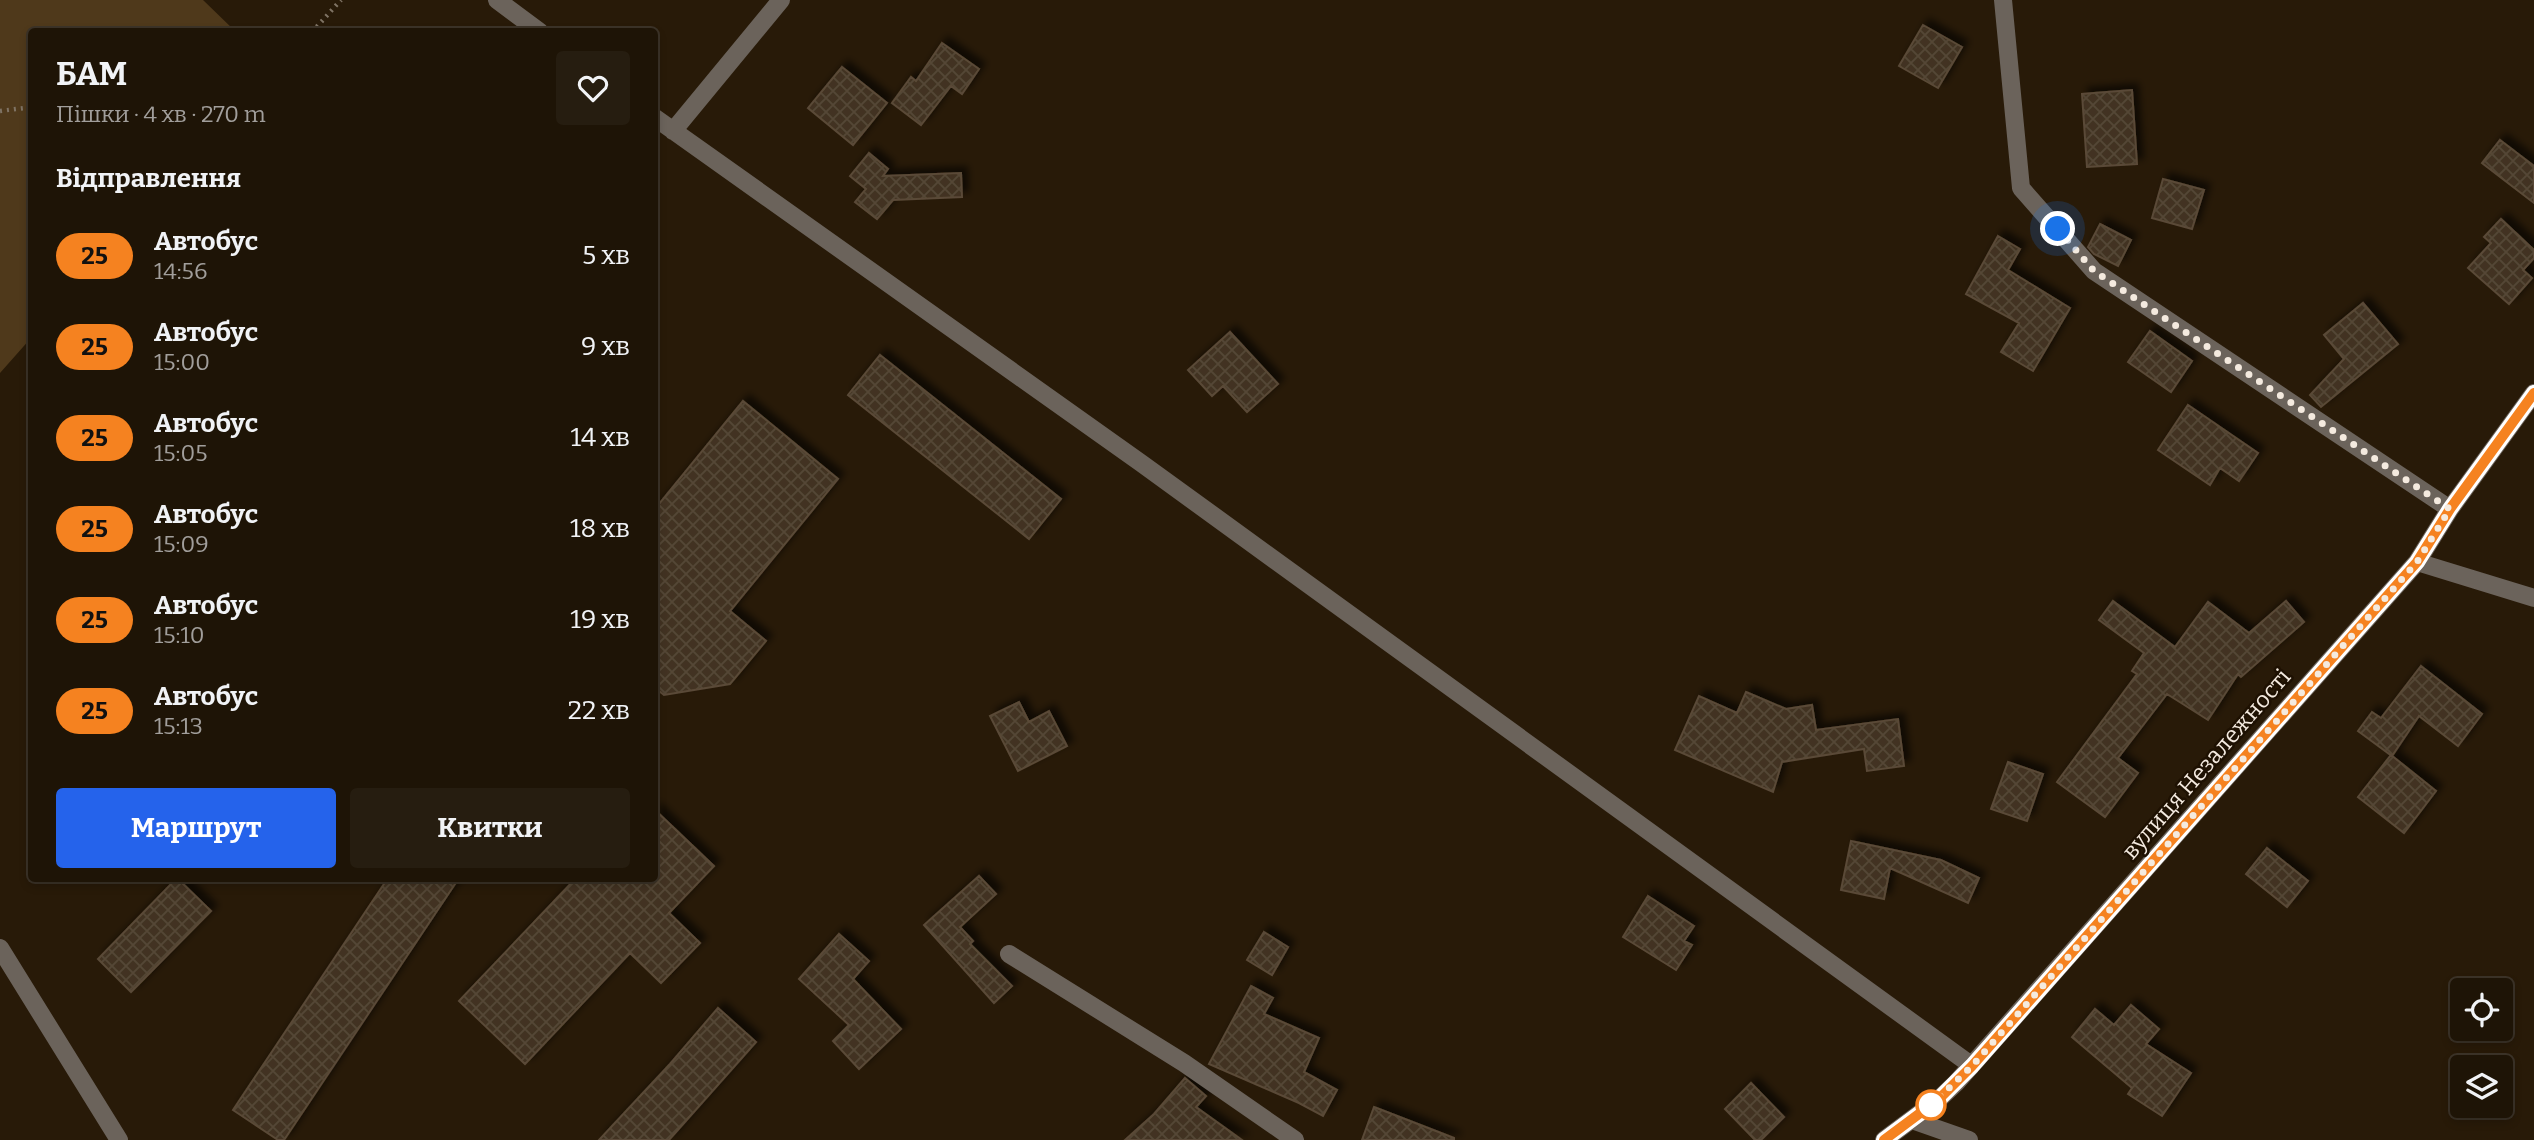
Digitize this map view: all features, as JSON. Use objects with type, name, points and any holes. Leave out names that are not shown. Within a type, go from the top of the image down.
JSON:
[{"type":"street","points":[[497,0],[535,28]]},
{"type":"street","points":[[673,131],[781,0]]},
{"type":"street","points":[[2003,0],[2021,188],[2094,271],[2450,509]]},
{"type":"street","points":[[658,120],[1152,471],[1972,1066]]},
{"type":"street","name":"вулиця Незалежності","points":[[1884,1140],[1939,1099],[1972,1066],[2417,562],[2450,509],[2534,393]]},
{"type":"street","points":[[2417,562],[2534,598]]},
{"type":"street","points":[[0,948],[119,1140]]},
{"type":"street","points":[[1009,954],[1184,1063],[1295,1140]]},
{"type":"street","points":[[1912,1120],[1969,1140]]},
{"type":"path","points":[[316,28],[341,0]]},
{"type":"path","points":[[0,111],[28,108]]},
{"type":"shaded area","points":[[0,0],[203,0],[232,28],[28,28],[28,341],[0,373]]},
{"type":"building","points":[[1923,25],[1962,47],[1938,88],[1899,66]]},
{"type":"building","points":[[942,43],[979,69],[962,94],[951,86],[921,125],[892,103],[911,77],[916,81]]},
{"type":"building","points":[[842,67],[887,103],[853,145],[808,108]]},
{"type":"building","points":[[2132,90],[2137,164],[2087,167],[2082,94]]},
{"type":"building","points":[[2500,140],[2534,166],[2534,203],[2482,163]]},
{"type":"building","points":[[869,153],[888,169],[883,176],[961,173],[962,197],[893,200],[877,219],[855,202],[866,189],[850,176]]},
{"type":"building","points":[[2163,179],[2204,190],[2192,229],[2152,218]]},
{"type":"building","points":[[2501,219],[2534,250],[2534,258],[2523,270],[2532,278],[2509,304],[2468,268],[2491,243],[2484,237]]},
{"type":"building","points":[[2100,224],[2131,240],[2118,266],[2094,254],[2088,247]]},
{"type":"building","points":[[1998,236],[2020,249],[2008,270],[2070,308],[2033,371],[2001,352],[2019,323],[1966,294]]},
{"type":"building","points":[[2363,303],[2398,344],[2321,407],[2310,395],[2344,359],[2324,335]]},
{"type":"building","points":[[2150,331],[2192,361],[2171,392],[2128,362]]},
{"type":"building","points":[[1230,332],[1278,384],[1247,412],[1223,386],[1212,396],[1188,370]]},
{"type":"building","points":[[880,355],[1061,499],[1029,539],[848,395]]},
{"type":"building","points":[[743,401],[838,479],[730,611],[766,641],[730,684],[664,695],[658,690],[658,505]]},
{"type":"building","points":[[2188,405],[2258,453],[2239,481],[2220,468],[2210,485],[2158,450]]},
{"type":"building","points":[[2113,601],[2175,647],[2208,602],[2249,633],[2286,601],[2304,622],[2241,677],[2238,674],[2208,720],[2167,694],[2118,758],[2138,773],[2105,817],[2057,782],[2137,674],[2132,671],[2144,653],[2099,620]]},
{"type":"building","points":[[2421,666],[2482,714],[2458,746],[2419,716],[2392,756],[2358,731],[2372,712],[2381,718]]},
{"type":"building","points":[[1746,692],[1786,709],[1812,705],[1816,730],[1898,719],[1904,766],[1867,771],[1864,749],[1782,762],[1773,792],[1675,750],[1699,696],[1737,713]]},
{"type":"building","points":[[1019,702],[1029,722],[1049,711],[1067,746],[1018,771],[990,716]]},
{"type":"building","points":[[2391,755],[2436,791],[2404,833],[2358,797]]},
{"type":"building","points":[[2008,762],[2043,774],[2027,821],[1991,809]]},
{"type":"building","points":[[658,813],[714,866],[669,913],[700,943],[661,983],[630,953],[525,1064],[459,1001],[572,882],[658,882]]},
{"type":"building","points":[[1851,841],[1941,860],[1979,878],[1968,903],[1890,868],[1884,899],[1841,890]]},
{"type":"building","points":[[2267,848],[2308,881],[2287,907],[2246,874]]},
{"type":"building","points":[[979,876],[996,894],[960,927],[973,941],[970,944],[1012,986],[994,1003],[924,925]]},
{"type":"building","points":[[173,882],[181,882],[211,911],[131,992],[98,959]]},
{"type":"building","points":[[385,882],[456,882],[284,1140],[278,1140],[233,1110]]},
{"type":"building","points":[[1648,896],[1694,926],[1684,941],[1692,945],[1676,970],[1623,937]]},
{"type":"building","points":[[1264,932],[1288,947],[1272,975],[1247,960]]},
{"type":"building","points":[[839,934],[869,961],[853,979],[901,1029],[859,1069],[833,1041],[849,1025],[799,979]]},
{"type":"building","points":[[1251,986],[1273,998],[1264,1014],[1319,1038],[1304,1072],[1337,1090],[1323,1116],[1209,1064]]},
{"type":"building","points":[[2131,1005],[2159,1029],[2146,1044],[2191,1073],[2162,1116],[2128,1094],[2132,1088],[2072,1037],[2095,1009],[2114,1025]]},
{"type":"building","points":[[718,1008],[756,1042],[669,1140],[599,1140],[670,1064]]},
{"type":"building","points":[[1185,1078],[1206,1096],[1196,1107],[1242,1140],[1125,1140],[1154,1114]]},
{"type":"building","points":[[1751,1083],[1784,1117],[1761,1140],[1755,1140],[1725,1109]]},
{"type":"building","points":[[1374,1107],[1454,1138],[1454,1140],[1362,1140]]},
{"type":"bus line","name":"25","points":[[1884,1140],[1939,1099],[1972,1066],[2417,562],[2450,509],[2534,393]]},
{"type":"route","points":[[1931,1105],[1972,1066],[2417,562],[2450,509],[2094,271],[2058,229]]}]
